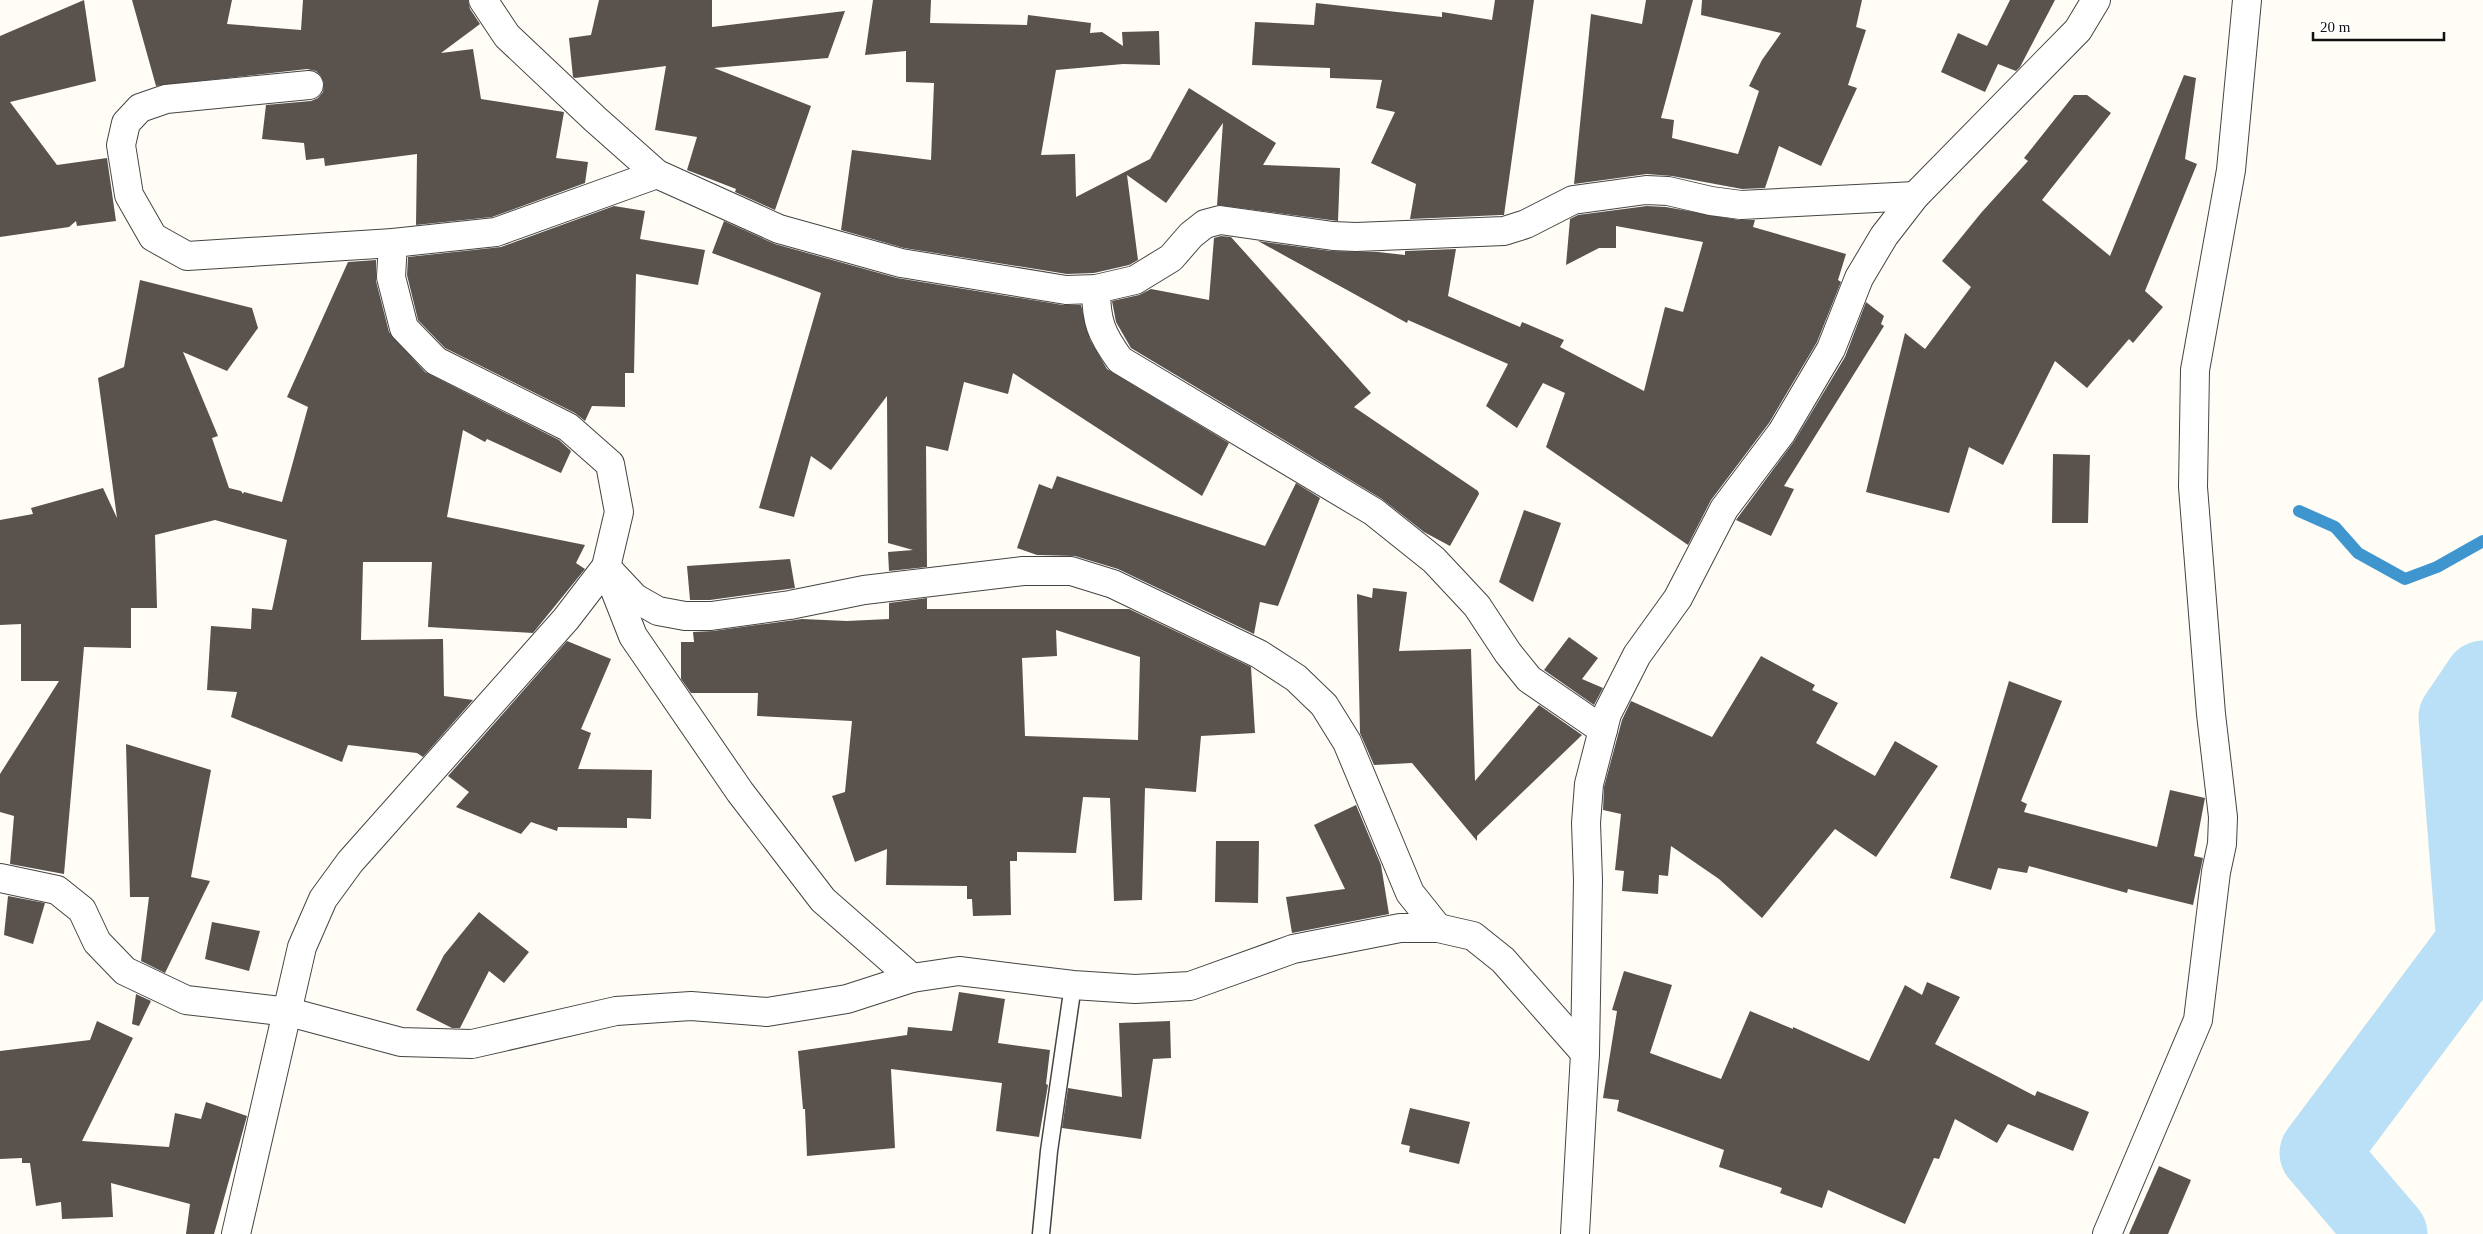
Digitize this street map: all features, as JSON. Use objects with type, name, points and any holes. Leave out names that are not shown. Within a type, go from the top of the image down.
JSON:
[{"type":"street","points":[[482,0],[507,36],[595,119],[657,174],[779,230],[901,263],[1066,290],[1096,289],[1134,280],[1171,258],[1191,234],[1206,224],[1220,220],[1333,236],[1356,237],[1504,231],[1526,224],[1574,200],[1646,190],[1668,191],[1711,201],[1741,205],[1915,196]]},
{"type":"street","points":[[1576,1234],[1585,1053],[1588,880],[1586,823],[1589,784],[1607,714],[1637,655],[1678,598],[1724,509],[1782,432],[1831,349],[1859,278],[1884,236],[1915,196],[2078,30],[2096,0]]},
{"type":"street","points":[[2107,1234],[2198,1020],[2216,872],[2222,844],[2223,817],[2211,714],[2193,487],[2195,370],[2232,170],[2247,0]]},
{"type":"street","points":[[308,85],[166,99],[140,108],[126,124],[121,145],[129,195],[152,237],[187,256],[393,242],[496,232],[657,174]]},
{"type":"street","points":[[236,1234],[289,1012],[302,947],[323,900],[350,862],[566,619],[606,567],[619,512],[610,464],[568,427],[436,361],[404,328],[392,277],[393,242]]},
{"type":"street","points":[[1096,289],[1096,315],[1105,339],[1120,360],[1374,512],[1434,560],[1477,606],[1508,653],[1529,679],[1602,730]]},
{"type":"street","points":[[606,567],[635,598],[658,611],[685,616],[711,616],[790,606],[864,590],[1023,571],[1071,571],[1113,584],[1259,654],[1296,678],[1324,705],[1346,742],[1410,893],[1438,928]]},
{"type":"street","points":[[606,567],[633,636],[740,792],[823,900],[912,978]]},
{"type":"street","points":[[0,878],[57,890],[82,910],[96,942],[125,971],[186,1000],[289,1012],[401,1042],[472,1044],[616,1011],[691,1006],[767,1012],[847,999],[912,978],[959,971],[1073,985],[1135,990],[1190,986],[1293,949],[1400,928],[1438,928],[1473,936],[1503,960],[1585,1053]]},
{"type":"lane","points":[[1041,1234],[1050,1151],[1073,985]]},
{"type":"building","points":[[84,0],[96,81],[10,102],[57,165],[107,158],[116,221],[77,226],[76,221],[69,227],[0,237],[0,36]]},
{"type":"building","points":[[132,0],[232,0],[227,24],[301,30],[303,0],[468,0],[470,9],[480,24],[441,53],[473,49],[481,99],[564,112],[556,158],[588,162],[585,183],[492,217],[416,225],[417,154],[325,166],[324,158],[306,160],[304,143],[262,139],[266,105],[311,101],[318,98],[323,92],[324,83],[316,71],[307,69],[156,86]]},
{"type":"building","points":[[599,0],[712,0],[712,27],[845,11],[828,58],[714,68],[811,106],[775,210],[735,192],[736,189],[687,170],[697,137],[655,130],[666,66],[573,77],[569,38],[591,35]]},
{"type":"building","points":[[873,0],[931,0],[930,23],[1027,25],[1028,15],[1091,23],[1090,33],[1102,32],[1123,46],[1122,32],[1159,31],[1160,65],[1123,64],[1056,70],[1041,155],[1075,154],[1076,197],[1150,159],[1189,88],[1276,143],[1263,165],[1340,168],[1338,221],[1217,205],[1223,123],[1166,203],[1127,175],[1138,260],[1129,265],[1094,273],[1067,274],[904,248],[841,230],[852,150],[931,160],[934,83],[906,82],[906,51],[865,55]]},
{"type":"building","points":[[1495,0],[1534,0],[1504,215],[1410,219],[1416,184],[1371,163],[1395,112],[1376,108],[1382,80],[1330,78],[1330,68],[1252,65],[1255,22],[1314,25],[1316,3],[1442,17],[1442,12],[1492,20]]},
{"type":"building","points":[[1646,0],[1693,0],[1661,118],[1674,120],[1672,138],[1738,154],[1759,91],[1749,86],[1762,60],[1781,33],[1701,15],[1702,0],[1862,0],[1856,27],[1866,30],[1848,85],[1857,88],[1821,166],[1779,146],[1765,188],[1742,189],[1672,176],[1647,174],[1574,184],[1591,14],[1642,24]]},
{"type":"building","points":[[2010,0],[2055,0],[2020,67],[2016,71],[1998,64],[1985,92],[1941,72],[1958,33],[1987,46]]},
{"type":"building","points":[[2184,75],[2196,78],[2185,159],[2197,164],[2145,291],[2163,307],[2133,343],[2129,339],[2087,388],[2055,361],[2003,465],[1969,447],[1949,513],[1866,492],[1905,333],[1925,349],[1971,287],[1942,261],[1981,213],[2028,161],[2024,158],[2074,95],[2087,95],[2111,113],[2042,200],[2110,256]]},
{"type":"building","points":[[614,206],[645,211],[640,239],[705,250],[698,285],[636,274],[634,373],[625,373],[625,407],[592,406],[585,421],[575,413],[445,348],[418,320],[407,275],[408,257],[501,247]]},
{"type":"building","points":[[1647,206],[1666,207],[1739,220],[1755,220],[1753,227],[1846,254],[1838,280],[1841,282],[1817,342],[1769,423],[1711,500],[1688,545],[1546,447],[1565,393],[1543,383],[1517,428],[1486,406],[1508,364],[1408,320],[1407,323],[1258,241],[1331,251],[1378,252],[1405,255],[1405,251],[1456,249],[1448,296],[1520,327],[1522,322],[1564,340],[1560,347],[1644,391],[1665,307],[1683,312],[1703,242],[1616,226],[1616,248],[1599,248],[1566,265],[1570,219],[1578,215]]},
{"type":"building","points":[[724,221],[775,244],[897,278],[1063,305],[1081,305],[1090,340],[1107,369],[1229,443],[1202,496],[1013,373],[1008,394],[964,382],[948,451],[926,446],[927,567],[889,571],[888,552],[913,550],[888,543],[887,396],[831,470],[811,456],[794,517],[759,508],[821,293],[712,253]]},
{"type":"building","points":[[1221,236],[1231,237],[1371,393],[1354,407],[1478,491],[1479,494],[1450,546],[1424,532],[1382,499],[1131,348],[1116,322],[1112,301],[1139,295],[1151,289],[1209,300],[1214,238]]},
{"type":"building","points":[[376,260],[376,281],[389,332],[425,372],[559,440],[571,451],[561,473],[487,439],[485,442],[463,430],[447,517],[585,545],[576,563],[585,569],[533,633],[428,627],[432,562],[363,562],[361,640],[443,639],[444,696],[473,700],[423,757],[417,753],[348,745],[342,762],[231,717],[237,692],[207,690],[211,626],[251,629],[252,608],[272,610],[287,540],[215,520],[155,535],[157,608],[131,608],[131,648],[84,647],[64,874],[10,864],[14,816],[0,812],[0,774],[59,681],[21,681],[21,624],[0,625],[0,520],[33,514],[31,508],[103,488],[117,518],[98,378],[124,367],[140,280],[252,308],[258,328],[227,371],[183,352],[218,436],[212,438],[229,488],[241,491],[243,494],[244,492],[282,502],[308,407],[287,397],[348,262]]},
{"type":"building","points":[[1866,302],[1884,316],[1881,324],[1884,326],[1784,486],[1794,489],[1771,536],[1736,520],[1795,440],[1845,357]]},
{"type":"building","points":[[2053,454],[2090,455],[2088,523],[2052,523]]},
{"type":"building","points":[[1057,476],[1265,546],[1296,483],[1320,498],[1278,606],[1260,602],[1254,634],[1118,569],[1075,556],[1037,555],[1017,548],[1039,484],[1052,489]]},
{"type":"building","points":[[1524,510],[1561,523],[1533,602],[1499,582]]},
{"type":"building","points":[[790,559],[795,588],[710,600],[690,600],[687,566]]},
{"type":"building","points":[[1373,588],[1407,592],[1399,651],[1471,649],[1475,781],[1539,705],[1582,735],[1477,836],[1477,841],[1412,763],[1374,765],[1360,733],[1357,594],[1372,598]]},
{"type":"building","points":[[927,598],[927,609],[1129,609],[1251,667],[1255,733],[1201,736],[1196,792],[1145,788],[1142,900],[1114,901],[1110,798],[1083,797],[1076,853],[1017,852],[1017,861],[1010,861],[1011,915],[973,916],[972,899],[967,899],[967,886],[886,885],[887,849],[855,862],[832,796],[845,792],[852,721],[757,716],[758,693],[691,693],[681,679],[681,642],[694,642],[693,632],[802,619],[847,621],[889,619],[889,603]],"holes":[[[1056,630],[1140,657],[1138,740],[1025,736],[1022,658],[1057,656]]]},
{"type":"building","points":[[1569,637],[1598,658],[1582,679],[1603,688],[1594,705],[1544,670]]},
{"type":"building","points":[[567,641],[611,659],[581,729],[591,733],[578,769],[652,770],[651,819],[627,818],[627,828],[558,827],[557,831],[531,822],[521,834],[456,807],[469,792],[448,776]]},
{"type":"building","points":[[1761,656],[1815,685],[1812,690],[1838,703],[1816,743],[1875,776],[1895,741],[1938,766],[1876,857],[1835,829],[1762,918],[1719,879],[1671,846],[1668,876],[1659,875],[1658,894],[1622,891],[1624,871],[1615,870],[1621,814],[1603,810],[1604,787],[1622,720],[1631,701],[1712,737]]},
{"type":"building","points":[[2009,681],[2062,701],[2021,801],[2027,804],[2024,812],[2157,847],[2170,790],[2205,798],[2194,856],[2203,858],[2193,905],[2128,889],[2127,893],[2029,866],[2027,873],[1998,868],[1991,890],[1950,878]]},
{"type":"building","points":[[126,744],[211,770],[191,877],[210,881],[165,973],[141,961],[149,897],[130,897]]},
{"type":"building","points":[[1356,805],[1381,865],[1389,914],[1292,933],[1286,897],[1345,889],[1314,825]]},
{"type":"building","points":[[1216,841],[1259,841],[1258,903],[1215,902]]},
{"type":"building","points":[[8,896],[45,903],[33,944],[4,935]]},
{"type":"building","points":[[479,912],[529,952],[504,983],[489,971],[460,1028],[452,1028],[416,1010],[444,955]]},
{"type":"building","points":[[212,922],[260,931],[249,971],[205,959]]},
{"type":"building","points":[[1624,971],[1672,985],[1650,1053],[1721,1079],[1750,1011],[1793,1029],[1793,1027],[1869,1061],[1905,985],[1922,995],[1927,982],[1960,997],[1935,1044],[2035,1096],[2037,1091],[2089,1112],[2073,1151],[2008,1124],[1997,1143],[1955,1119],[1939,1159],[1934,1158],[1905,1224],[1828,1190],[1822,1208],[1780,1193],[1782,1188],[1719,1167],[1724,1150],[1617,1111],[1619,1100],[1603,1098],[1617,1011],[1612,1010]]},
{"type":"building","points":[[959,992],[1005,999],[998,1043],[1050,1050],[1046,1084],[1048,1085],[1039,1137],[996,1131],[1002,1083],[891,1069],[895,1148],[807,1156],[805,1109],[803,1109],[798,1051],[907,1035],[908,1027],[952,1031]]},
{"type":"building","points":[[136,994],[151,1001],[139,1026],[132,1024]]},
{"type":"building","points":[[97,1021],[133,1038],[82,1141],[169,1147],[175,1113],[201,1119],[206,1102],[247,1116],[214,1234],[186,1234],[190,1204],[111,1183],[113,1217],[62,1219],[61,1202],[36,1206],[30,1163],[22,1163],[22,1158],[0,1159],[0,1051],[90,1040]]},
{"type":"building","points":[[1170,1021],[1171,1058],[1153,1059],[1141,1139],[1062,1128],[1068,1088],[1122,1097],[1119,1023]]},
{"type":"building","points":[[1410,1108],[1470,1122],[1459,1164],[1409,1152],[1410,1146],[1401,1144]]},
{"type":"building","points":[[2159,1166],[2191,1180],[2168,1234],[2129,1234]]},
{"type":"waterway","points":[[2299,511],[2335,527],[2358,553],[2405,579],[2437,567],[2483,541]]},
{"type":"waterway","points":[[2388,1234],[2319,1153],[2476,943],[2458,717],[2483,680]]}]
